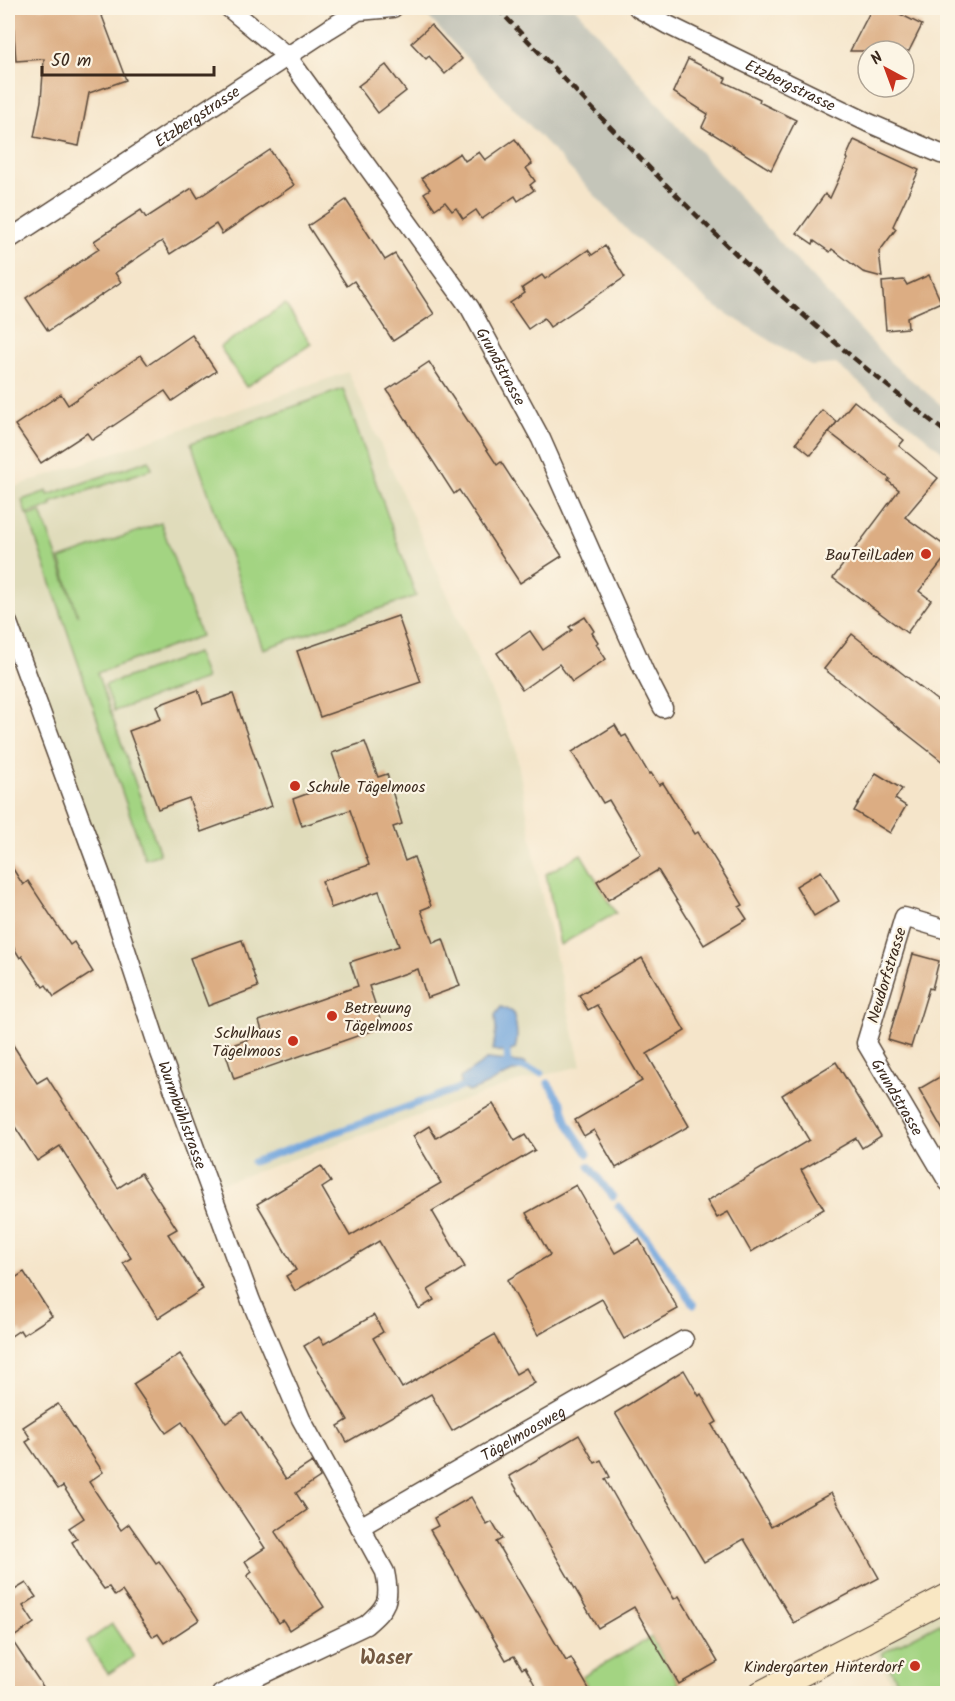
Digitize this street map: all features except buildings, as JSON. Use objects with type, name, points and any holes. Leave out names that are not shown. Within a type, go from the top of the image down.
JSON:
[{"type":"street","name":"Grundstrasse","points":[[229,8],[287,56],[470,308],[541,440],[644,671],[663,708]]},
{"type":"street","name":"Etzbergstrasse","points":[[8,240],[358,11],[393,8]]},
{"type":"street","name":"Etzbergstrasse","points":[[638,8],[668,25],[869,123],[948,155]]},
{"type":"street","name":"Wurmbühlstrasse","points":[[8,623],[100,872],[158,1047],[251,1301],[301,1419],[385,1572],[389,1591],[384,1610],[366,1624],[221,1694]]},
{"type":"street","name":"Neudorfstrasse","points":[[866,1043],[904,917],[948,930]]},
{"type":"street","name":"Grundstrasse","points":[[866,1043],[948,1182]]},
{"type":"street","name":"Tägelmoosweg","points":[[360,1527],[684,1340]]},
{"type":"street","points":[[761,1694],[948,1598]]},
{"type":"shaded area","points":[[420,8],[575,8],[760,221],[891,363],[947,410],[947,455],[836,364],[811,366],[710,303],[630,233]]},
{"type":"shaded area","name":"Schule Tägelmoos","points":[[348,372],[515,745],[540,888],[581,1066],[517,1082],[209,1188],[8,623],[8,489]]},
{"type":"shaded area","name":"Kindergarten Hinterdorf","points":[[935,1604],[947,1629],[947,1693],[897,1693],[868,1638]]},
{"type":"green space","points":[[285,304],[311,344],[246,387],[220,347]]},
{"type":"green space","points":[[343,389],[416,596],[263,649],[191,443]]},
{"type":"green space","points":[[149,460],[152,469],[51,503],[52,506],[26,514],[22,500],[47,491],[48,495]]},
{"type":"green space","points":[[41,512],[78,616],[60,559],[161,523],[201,636],[97,673],[160,854],[145,859],[28,516]]},
{"type":"green space","points":[[197,653],[206,679],[114,711],[105,685]]},
{"type":"green space","points":[[581,854],[616,913],[560,945],[546,874]]},
{"type":"green space","name":"Kindergarten Hinterdorf","points":[[940,1623],[947,1637],[947,1693],[904,1693],[882,1653]]},
{"type":"green space","points":[[112,1624],[134,1657],[108,1674],[87,1642]]},
{"type":"green space","points":[[651,1637],[679,1684],[663,1693],[592,1693],[582,1677]]},
{"type":"water","points":[[501,1007],[513,1012],[517,1030],[515,1049],[507,1053],[493,1050],[496,1030],[495,1015]]},
{"type":"water","points":[[488,1059],[526,1063],[525,1068],[477,1089],[469,1092],[462,1088],[460,1078]]},
{"type":"waterway","points":[[507,1053],[508,1067]]},
{"type":"waterway","points":[[517,1067],[541,1073]]},
{"type":"waterway","points":[[548,1083],[562,1104],[568,1124],[588,1154]]},
{"type":"waterway","points":[[253,1162],[468,1085]]},
{"type":"waterway","points":[[589,1166],[613,1197]]},
{"type":"waterway","points":[[618,1206],[648,1239],[694,1305]]},
{"type":"railway","points":[[497,8],[645,164],[737,255],[840,347],[948,434]]},
{"type":"place","name":"BauTeilLaden","points":[[926,554]]},
{"type":"place","name":"Schule Tägelmoos","points":[[295,786]]},
{"type":"place","name":"Betreuung Tägelmoos","points":[[332,1016]]},
{"type":"place","name":"Schulhaus Tägelmoos","points":[[293,1041]]},
{"type":"place","name":"Kindergarten Hinterdorf","points":[[915,1666]]},
{"type":"district","name":"Waser","points":[[386,1657]]}]
